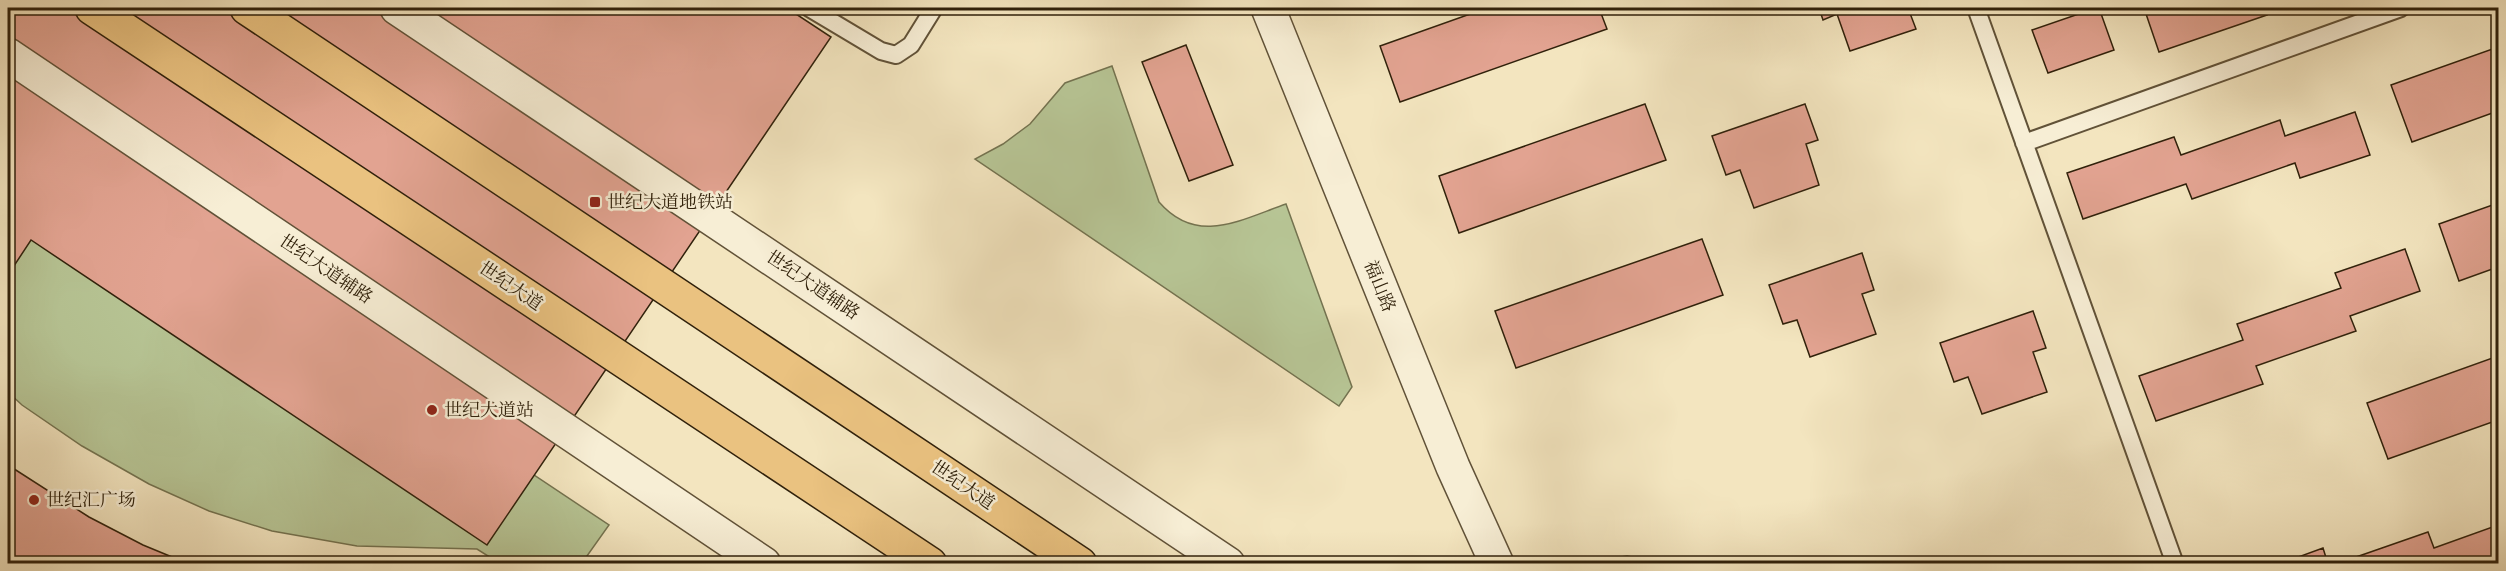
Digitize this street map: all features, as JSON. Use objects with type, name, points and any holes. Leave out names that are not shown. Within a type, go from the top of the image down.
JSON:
[{"type":"main road","name":"世纪大道","points":[[92,8],[930,564]]},
{"type":"main road","name":"世纪大道","points":[[247,8],[1080,564]]},
{"type":"street","name":"世纪大道辅路","points":[[397,8],[1228,564]]},
{"type":"street","name":"福山路","points":[[1268,8],[1454,467],[1497,564]]},
{"type":"street","name":"世纪大道辅路","points":[[8,55],[764,564]]},
{"type":"lane","points":[[809,8],[880,51],[896,55],[911,45],[934,8]]},
{"type":"lane","points":[[1976,8],[2175,564]]},
{"type":"lane","points":[[2024,143],[2401,8]]},
{"type":"green space","points":[[1112,66],[1159,202],[1173,215],[1188,223],[1204,226],[1219,225],[1252,217],[1286,204],[1352,387],[1339,406],[975,159],[1003,144],[1030,124],[1065,83]]},
{"type":"green space","points":[[8,124],[609,525],[582,563],[499,563],[477,549],[357,546],[272,531],[209,511],[149,484],[82,446],[22,405],[8,392]]},
{"type":"green space","points":[[1627,556],[1662,563],[1582,563]]},
{"type":"building","name":"世纪大道站","points":[[8,8],[787,8],[831,37],[487,545],[31,240],[8,275]]},
{"type":"building","points":[[1487,8],[1599,8],[1607,29],[1400,102],[1380,46]]},
{"type":"building","points":[[1819,8],[1908,8],[1916,29],[1850,51],[1837,14],[1823,20]]},
{"type":"building","points":[[2099,8],[2114,50],[2048,73],[2032,30]]},
{"type":"building","points":[[2144,8],[2264,8],[2267,15],[2159,52]]},
{"type":"building","points":[[1186,45],[1233,165],[1189,181],[1142,62]]},
{"type":"building","points":[[2498,47],[2498,111],[2412,142],[2391,85]]},
{"type":"building","points":[[1645,104],[1666,160],[1459,233],[1439,176]]},
{"type":"building","points":[[1805,104],[1818,140],[1806,144],[1819,185],[1754,208],[1740,170],[1726,175],[1712,136]]},
{"type":"building","points":[[2355,112],[2370,155],[2300,178],[2295,163],[2192,199],[2186,184],[2083,219],[2067,173],[2174,137],[2181,155],[2280,120],[2285,136]]},
{"type":"building","points":[[2498,203],[2498,267],[2459,281],[2439,224]]},
{"type":"building","points":[[1702,239],[1723,295],[1516,368],[1495,311]]},
{"type":"building","points":[[2405,249],[2420,291],[2350,316],[2356,331],[2256,366],[2263,384],[2156,421],[2139,376],[2243,340],[2237,324],[2341,288],[2335,273]]},
{"type":"building","points":[[1862,253],[1874,290],[1862,294],[1876,334],[1810,357],[1797,320],[1783,324],[1769,285]]},
{"type":"building","points":[[2033,311],[2046,348],[2033,352],[2047,392],[1982,414],[1968,377],[1954,382],[1940,343]]},
{"type":"building","points":[[2498,356],[2498,420],[2388,459],[2367,403]]},
{"type":"building","name":"世纪汇广场","points":[[8,465],[89,517],[143,545],[189,564],[8,564]]},
{"type":"building","points":[[2498,525],[2498,564],[2336,564],[2428,532],[2434,548]]},
{"type":"building","points":[[2323,548],[2328,564],[2279,564]]},
{"type":"place","name":"世纪大道地铁站","points":[[595,202]]},
{"type":"place","name":"世纪大道站","points":[[432,410]]},
{"type":"place","name":"世纪汇广场","points":[[34,500]]}]
